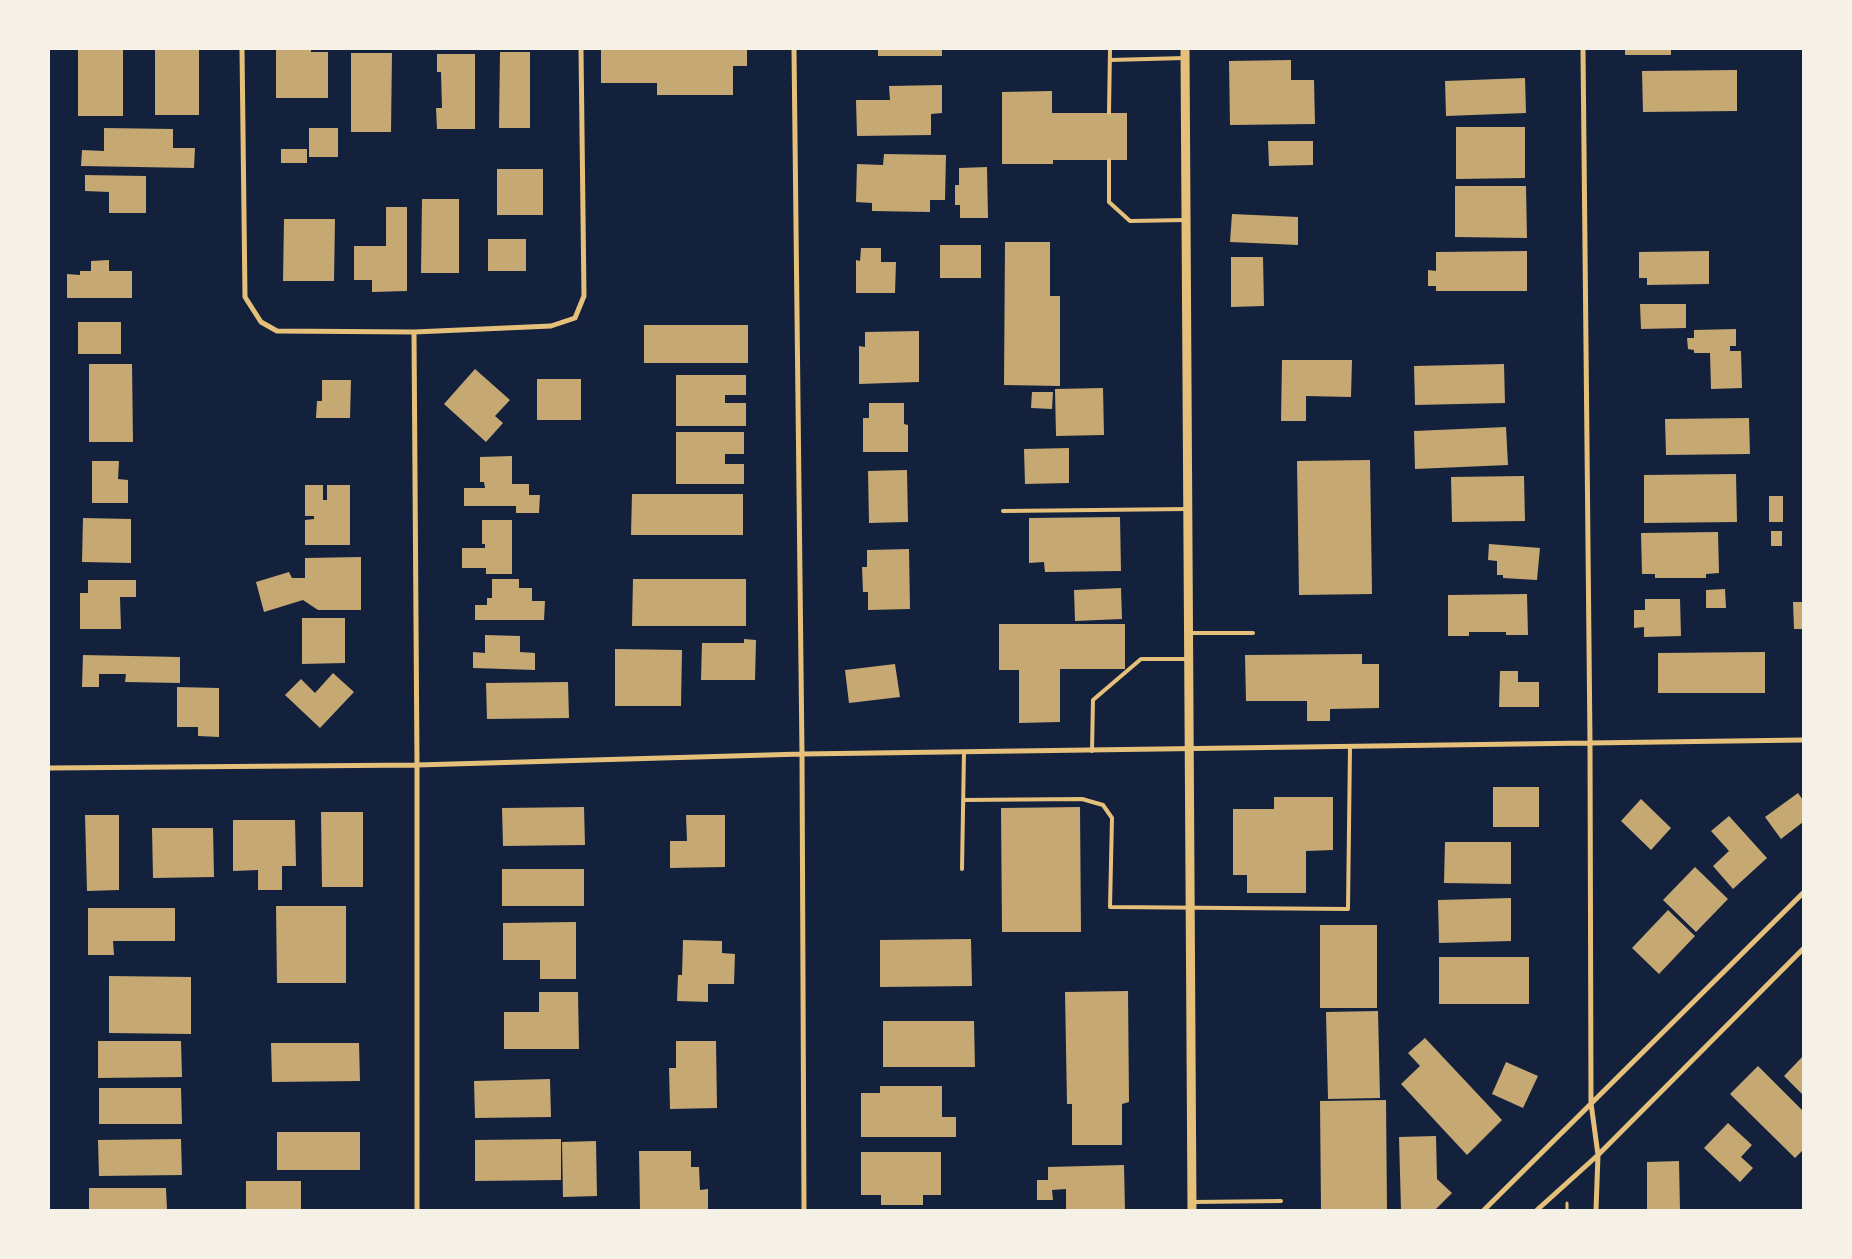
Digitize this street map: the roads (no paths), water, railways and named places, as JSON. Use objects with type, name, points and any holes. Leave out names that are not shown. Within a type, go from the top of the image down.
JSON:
[{"type":"street","points":[[242,49],[245,297],[261,322],[277,331],[414,332],[551,326],[575,318],[584,296],[581,49]]},
{"type":"street","points":[[794,49],[802,754],[804,1210]]},
{"type":"street","points":[[1583,49],[1592,1103],[1598,1155],[1596,1210]]},
{"type":"street","points":[[1185,53],[1192,1206]]},
{"type":"street","points":[[414,332],[417,765],[417,1210]]},
{"type":"street","points":[[49,768],[417,765],[802,754],[1803,740]]},
{"type":"street","points":[[1484,1210],[1803,893]]},
{"type":"street","points":[[1537,1210],[1598,1155],[1803,949]]},
{"type":"lane","points":[[1109,113],[1110,49]]},
{"type":"lane","points":[[1110,60],[1185,53]]},
{"type":"lane","points":[[1109,160],[1109,202],[1130,222],[1186,220]]},
{"type":"lane","points":[[1003,511],[1188,508]]},
{"type":"lane","points":[[1188,633],[1253,632]]},
{"type":"lane","points":[[1092,751],[1093,700],[1141,659],[1188,659]]},
{"type":"lane","points":[[963,800],[1082,799],[1102,805],[1112,818],[1110,907],[1348,909],[1350,747]]},
{"type":"lane","points":[[962,869],[964,752]]},
{"type":"lane","points":[[1192,1206],[1281,1201]]}]
